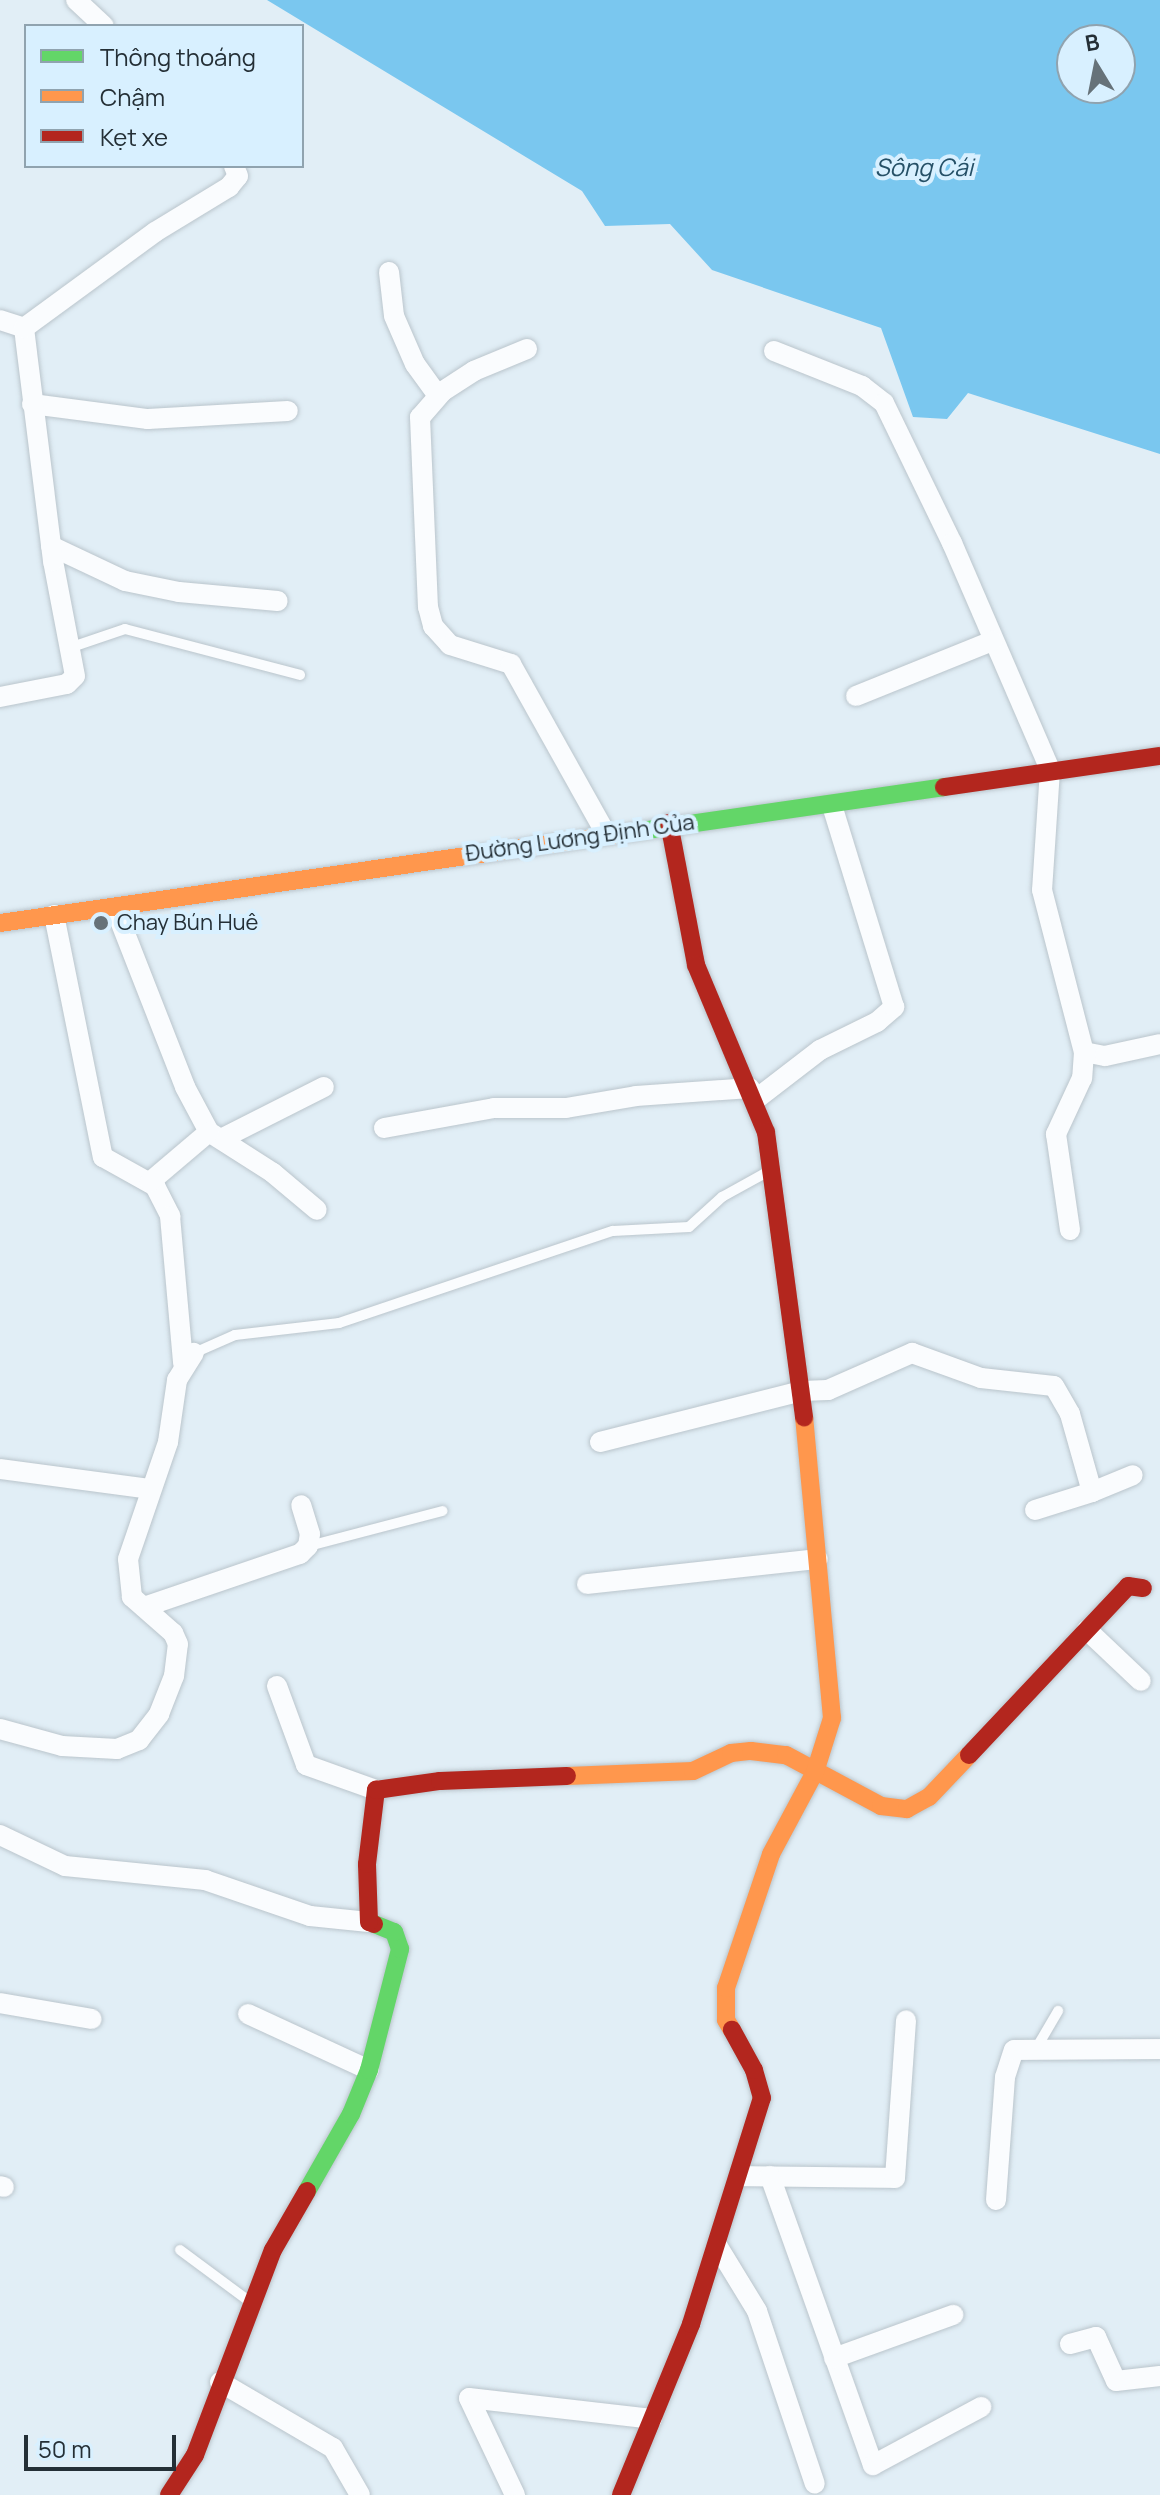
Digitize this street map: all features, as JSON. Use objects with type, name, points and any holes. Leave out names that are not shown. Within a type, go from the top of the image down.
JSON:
[{"type":"street","points":[[76,0],[102,24]]},
{"type":"street","points":[[24,328],[142,240],[229,187],[238,176],[235,168]]},
{"type":"street","points":[[389,272],[394,316],[415,364],[438,396]]},
{"type":"street","points":[[0,320],[24,328]]},
{"type":"street","points":[[0,697],[72,681],[76,667],[51,546],[24,328]]},
{"type":"street","points":[[527,349],[474,371],[438,396],[420,417],[418,434],[433,626],[450,645],[511,664],[605,832]]},
{"type":"street","points":[[774,351],[862,386],[884,403],[1050,770],[1042,890],[1084,1052],[1082,1078],[1056,1134],[1070,1230]]},
{"type":"street","points":[[32,404],[160,419],[288,411]]},
{"type":"street","points":[[51,546],[125,581],[179,592],[278,601]]},
{"type":"street","points":[[856,696],[992,641]]},
{"type":"street","name":"Đường Lương Định Của","points":[[0,923],[605,832],[832,806],[1050,770],[1160,756]]},
{"type":"street","points":[[384,1128],[494,1108],[566,1108],[636,1096],[753,1094],[820,1050],[877,1022],[894,1007],[832,806]]},
{"type":"street","points":[[621,2495],[718,2247],[762,2098],[754,2070],[726,2020],[726,1988],[771,1854],[815,1772],[832,1718],[802,1391],[772,1170],[753,1094],[696,965],[669,823]]},
{"type":"street","points":[[115,908],[185,1087],[216,1135],[317,1210]]},
{"type":"street","points":[[0,1729],[92,1749],[128,1747],[139,1740],[159,1714],[178,1657],[173,1633],[132,1597],[128,1559],[149,1489],[165,1454],[169,1410],[189,1358],[175,1238],[165,1204],[150,1182],[123,1173],[103,1157],[54,915]]},
{"type":"street","points":[[1084,1052],[1105,1056],[1160,1044]]},
{"type":"street","points":[[150,1182],[216,1135],[324,1087]]},
{"type":"street","points":[[600,1442],[802,1391],[828,1390],[912,1353],[981,1378],[1041,1380],[1054,1386],[1070,1414],[1092,1492]]},
{"type":"street","points":[[0,1469],[149,1489]]},
{"type":"street","points":[[1035,1510],[1133,1475]]},
{"type":"street","points":[[144,1607],[300,1554],[308,1546],[301,1505]]},
{"type":"street","points":[[587,1584],[818,1559]]},
{"type":"street","points":[[277,1686],[306,1765],[376,1790],[440,1781],[693,1771],[731,1753],[751,1751],[786,1755],[881,1806],[907,1809],[929,1797],[1128,1586],[1143,1588]]},
{"type":"street","points":[[1087,1630],[1141,1681]]},
{"type":"street","points":[[369,1922],[367,1864],[376,1790]]},
{"type":"street","points":[[0,1835],[65,1866],[205,1880],[310,1916],[369,1922],[394,1932],[400,1949],[369,2070],[351,2114],[280,2236],[220,2382],[195,2455],[169,2495]]},
{"type":"street","points":[[0,2003],[92,2019]]},
{"type":"street","points":[[248,2014],[369,2070]]},
{"type":"street","points":[[739,2176],[895,2178],[906,2020]]},
{"type":"street","points":[[996,2200],[1005,2077],[1014,2050],[1037,2047],[1160,2049]]},
{"type":"street","points":[[770,2176],[873,2465],[981,2407]]},
{"type":"street","points":[[718,2247],[757,2311],[815,2484]]},
{"type":"street","points":[[834,2358],[953,2315]]},
{"type":"street","points":[[1070,2344],[1096,2337],[1116,2381],[1160,2376]]},
{"type":"street","points":[[220,2382],[333,2448],[360,2495]]},
{"type":"street","points":[[515,2495],[469,2398],[652,2419]]},
{"type":"lane","points":[[72,647],[125,629],[300,675]]},
{"type":"lane","points":[[189,1358],[235,1335],[339,1323],[613,1231],[689,1227],[722,1197],[772,1170]]},
{"type":"lane","points":[[308,1546],[442,1511]]},
{"type":"lane","points":[[1037,2047],[1058,2011]]},
{"type":"lane","points":[[180,2250],[252,2303]]},
{"type":"water","name":"Sông Cái","points":[[267,0],[1160,0],[1160,454],[968,393],[947,419],[913,417],[881,328],[712,270],[670,224],[605,226],[582,191]]},
{"type":"traffic: fast","points":[[640,831],[944,787]]},
{"type":"traffic: fast","points":[[307,2191],[351,2114],[369,2070],[400,1949],[394,1932],[374,1924]]},
{"type":"traffic: slow","points":[[0,923],[640,831]]},
{"type":"traffic: slow","points":[[732,2030],[726,2020],[726,1988],[771,1854],[815,1772],[832,1718],[804,1417]]},
{"type":"traffic: slow","points":[[567,1776],[693,1771],[731,1753],[751,1751],[786,1755],[881,1806],[907,1809],[929,1797],[969,1755]]},
{"type":"traffic: jam","points":[[944,787],[1160,756]]},
{"type":"traffic: jam","points":[[669,823],[696,965],[766,1132],[804,1417]]},
{"type":"traffic: jam","points":[[969,1755],[1128,1586],[1143,1588]]},
{"type":"traffic: jam","points":[[374,1924],[369,1922],[367,1864],[376,1790],[440,1781],[567,1776]]},
{"type":"traffic: jam","points":[[621,2495],[691,2324],[762,2098],[754,2070],[732,2030]]},
{"type":"traffic: jam","points":[[169,2495],[195,2455],[273,2250],[307,2191]]},
{"type":"place","name":"Chay Bún Huê","points":[[101,923]]}]
